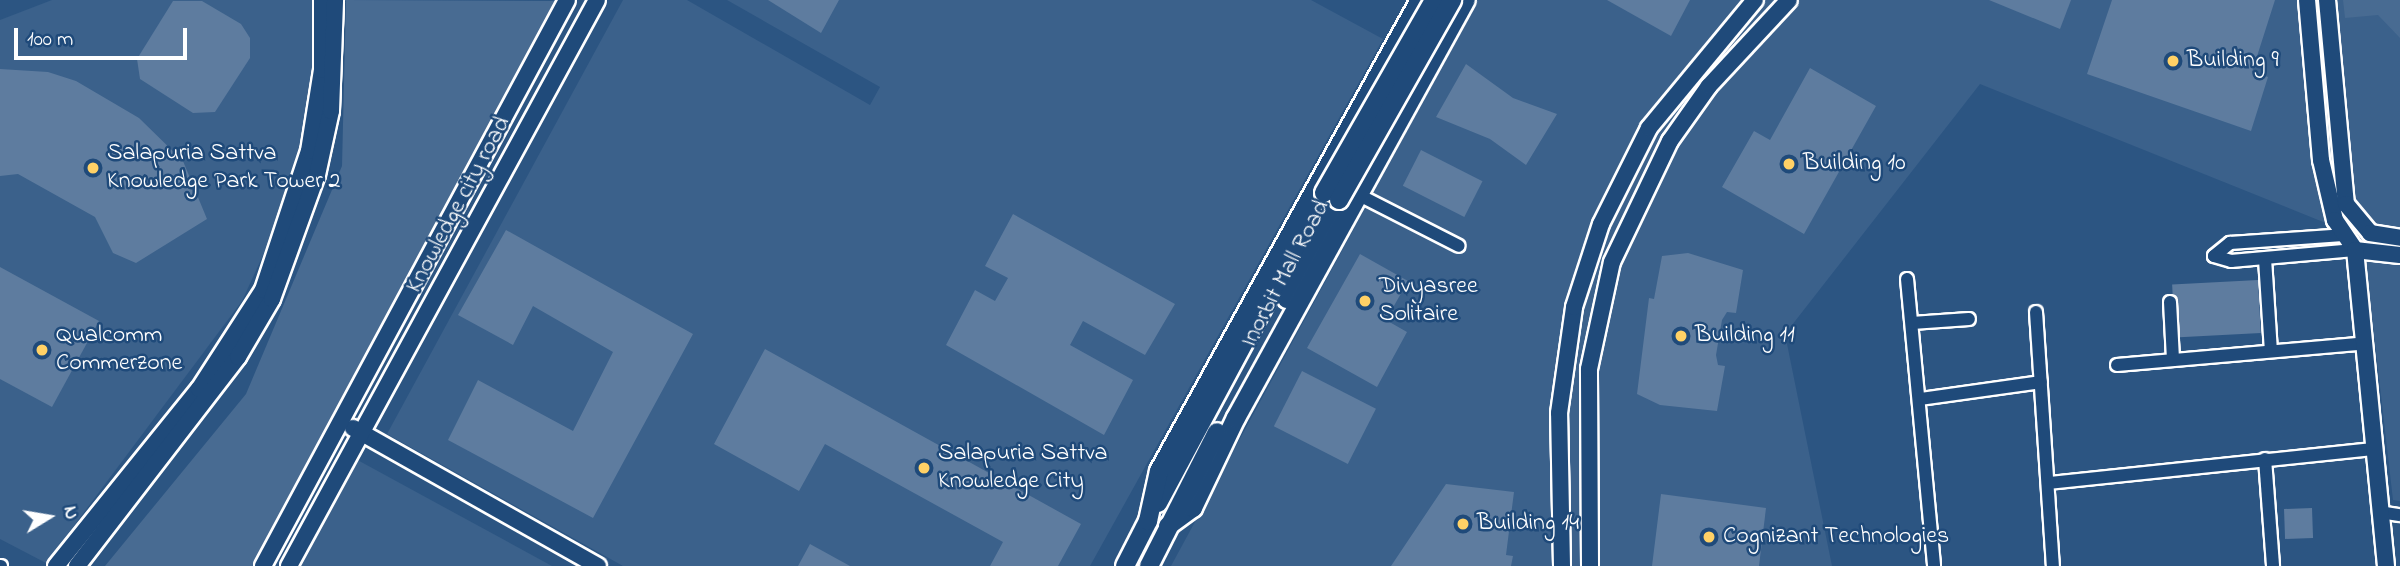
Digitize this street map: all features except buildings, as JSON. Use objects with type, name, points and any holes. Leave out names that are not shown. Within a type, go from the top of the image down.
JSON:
[{"type":"main road","name":"Inorbit Mall Road","points":[[1125,566],[1148,521],[1159,471],[1420,0]]},
{"type":"main road","points":[[1168,526],[1332,197],[1434,0]]},
{"type":"main road","points":[[1148,521],[1332,197],[1452,0]]},
{"type":"main road","name":"Inorbit Mall Road","points":[[1149,566],[1168,526],[1194,509],[1357,194],[1466,0]]},
{"type":"main road","points":[[1374,82],[1408,103]]},
{"type":"street","points":[[56,566],[199,389],[263,290],[309,151],[322,69],[322,0]]},
{"type":"street","points":[[76,566],[238,357],[271,299],[317,175],[331,111],[335,0]]},
{"type":"street","name":"Knowledge city road","points":[[263,566],[567,0]]},
{"type":"street","name":"Knowledge city road","points":[[289,566],[597,0]]},
{"type":"street","points":[[1562,566],[1559,413],[1574,307],[1601,225],[1649,128],[1755,0]]},
{"type":"street","points":[[2307,0],[2329,202],[2343,235],[2355,250],[2386,566]]},
{"type":"street","points":[[2327,0],[2346,204],[2370,233],[2400,238]]},
{"type":"street","points":[[1590,566],[1586,413],[1612,262],[1638,197],[1709,86],[1785,1]]},
{"type":"street","points":[[1357,194],[1459,246]]},
{"type":"street","points":[[2343,235],[2230,243],[2214,257],[2265,259],[2355,250],[2400,255]]},
{"type":"street","points":[[2265,259],[2271,351]]},
{"type":"street","points":[[1907,279],[1934,566]]},
{"type":"street","points":[[2170,302],[2173,360]]},
{"type":"street","points":[[2036,312],[2053,566]]},
{"type":"street","points":[[1912,323],[1969,319]]},
{"type":"street","points":[[2117,365],[2366,343]]},
{"type":"street","points":[[1920,400],[2040,382]]},
{"type":"street","points":[[1559,413],[1586,413]]},
{"type":"street","points":[[341,422],[598,566]]},
{"type":"street","points":[[2049,483],[2374,449]]},
{"type":"street","points":[[2265,459],[2273,566]]},
{"type":"street","points":[[2380,512],[2400,515]]},
{"type":"shaded area","points":[[52,0],[317,0],[318,41],[305,128],[280,218],[242,301],[46,563],[0,539],[0,20]]},
{"type":"shaded area","points":[[346,0],[555,1],[254,566],[105,566],[246,394],[342,166]]},
{"type":"shaded area","name":"Salapuria Sattva Knowledge City","points":[[623,0],[687,0],[870,105],[880,87],[727,0],[1311,0],[1383,39],[1090,566],[623,566],[387,434]]},
{"type":"shaded area","points":[[1478,0],[2400,0],[2400,501],[2393,500],[2363,238],[1980,84],[1785,334],[1832,566],[1171,566]]},
{"type":"shaded area","points":[[2343,0],[2400,0],[2400,38],[2378,15],[2345,18]]},
{"type":"shaded area","points":[[352,457],[552,566],[295,566]]},
{"type":"place","name":"Building 9","points":[[2173,61]]},
{"type":"place","name":"Building 10","points":[[1789,164]]},
{"type":"place","name":"Salapuria Sattva Knowledge Park Tower 2","points":[[93,168]]},
{"type":"place","name":"Divyasree Solitaire","points":[[1365,301]]},
{"type":"place","name":"Building 11","points":[[1681,336]]},
{"type":"place","name":"Qualcomm Commerzone","points":[[42,350]]},
{"type":"place","name":"Salapuria Sattva Knowledge City","points":[[924,468]]},
{"type":"place","name":"Building 14","points":[[1463,524]]},
{"type":"place","name":"Cognizant Technologies","points":[[1709,537]]}]
